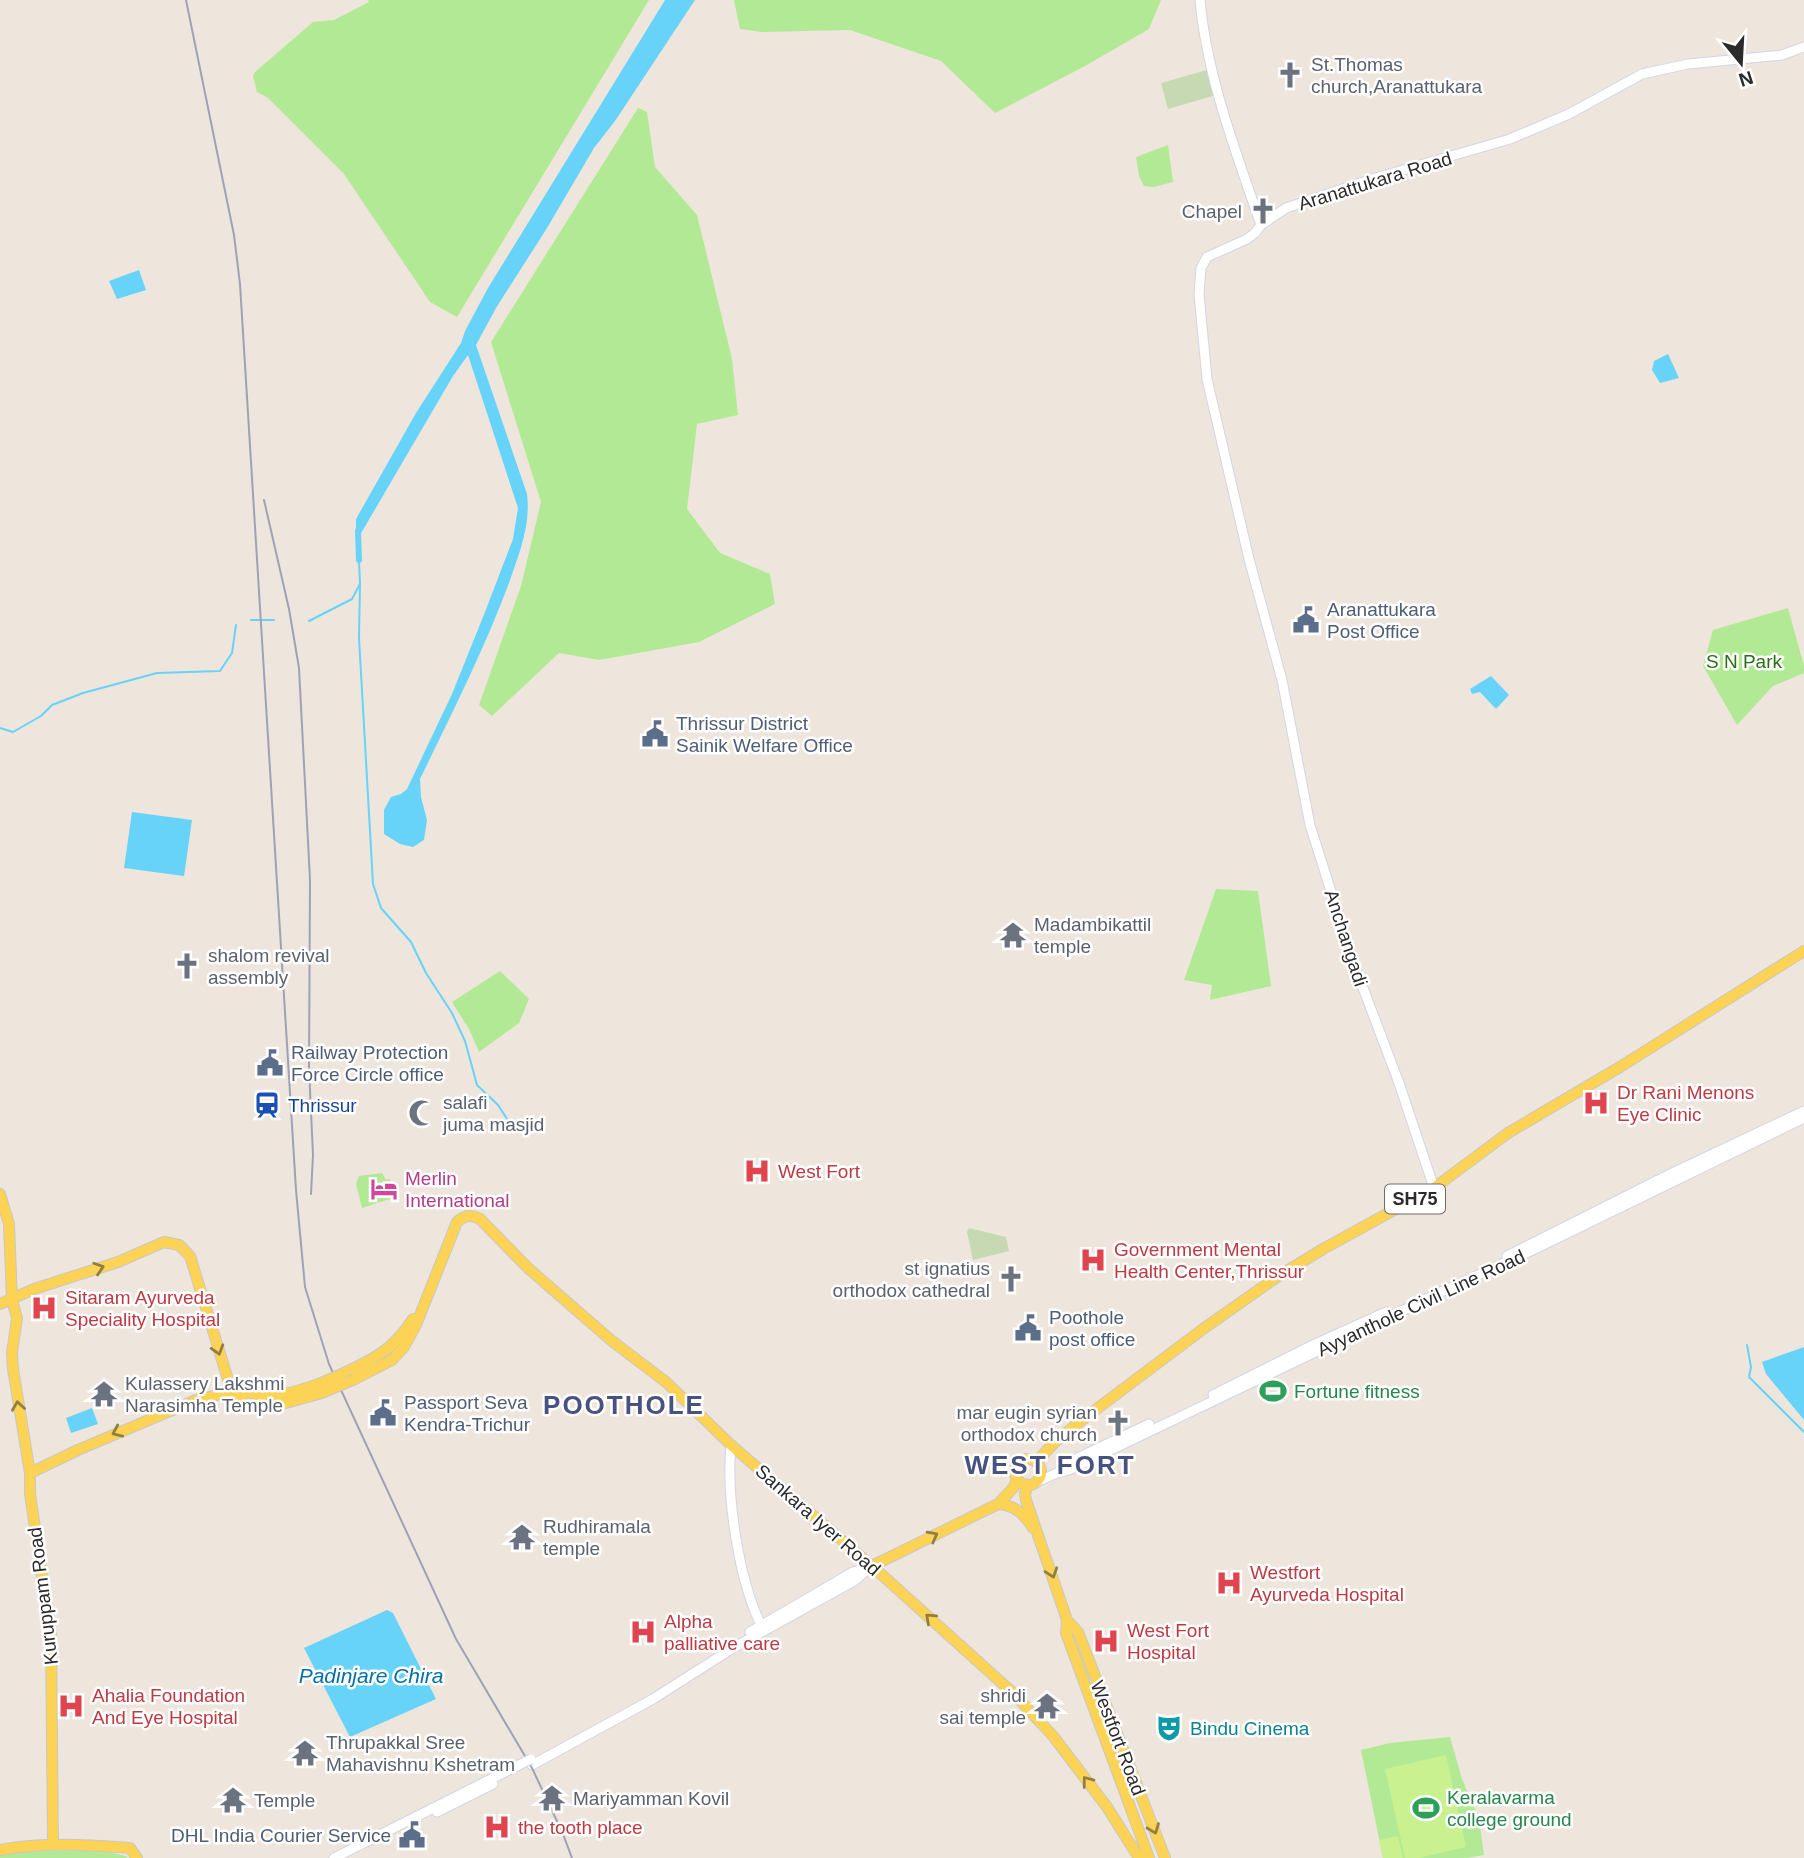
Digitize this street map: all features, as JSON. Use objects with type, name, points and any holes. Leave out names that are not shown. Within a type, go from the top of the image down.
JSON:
[{"type":"main road","points":[[1200,0],[1203,32],[1211,62],[1233,141],[1261,225]]},
{"type":"main road","name":"Aranattukara Road","points":[[1282,680],[1249,559],[1207,379],[1199,273],[1207,257],[1255,233],[1261,225],[1286,208],[1339,189],[1510,139],[1569,114],[1642,75],[1688,64],[1782,55],[1804,47]]},
{"type":"main road","name":"Anchangadi","points":[[1282,680],[1303,794],[1318,852],[1354,964],[1399,1083],[1434,1188]]},
{"type":"main road","name":"SH75","points":[[1036,1462],[1056,1441],[1086,1417],[1203,1329],[1277,1278],[1323,1249],[1434,1188],[1508,1133],[1620,1067],[1804,951]]},
{"type":"main road","name":"Ayyanthole Civil Line Road","points":[[1032,1484],[1059,1472],[1065,1464],[1105,1444],[1315,1344],[1464,1279],[1804,1111]]},
{"type":"main road","name":"Ayyanthole Civil Line Road","points":[[1754,1138],[1804,1118]]},
{"type":"main road","name":"Kuruppam Road","points":[[0,1195],[9,1224],[12,1300],[17,1318],[12,1353],[13,1369],[30,1474],[30,1494],[43,1569],[53,1660],[53,1844]]},
{"type":"main road","name":"Sankara Iyer Road","points":[[425,1301],[457,1222],[466,1216],[480,1219],[529,1269],[612,1341],[666,1382],[732,1445],[1013,1693],[1040,1720],[1107,1807],[1139,1858]]},
{"type":"main road","points":[[0,1304],[34,1289],[118,1262],[161,1243],[176,1243],[190,1256],[229,1386]]},
{"type":"main road","points":[[0,1298],[12,1300]]},
{"type":"main road","points":[[321,1388],[390,1348],[404,1333],[425,1301]]},
{"type":"main road","points":[[210,1395],[225,1385],[282,1404],[321,1388],[355,1379],[392,1360],[404,1348],[425,1301]]},
{"type":"main road","points":[[30,1474],[120,1431],[229,1386]]},
{"type":"main road","points":[[732,1445],[734,1524],[744,1571],[763,1628]]},
{"type":"main road","points":[[334,1858],[653,1699],[853,1572],[872,1566],[998,1504],[1013,1488],[1017,1480],[1014,1472],[1020,1461],[1028,1459],[1036,1462],[1041,1474],[1032,1484],[1017,1480]]},
{"type":"main road","name":"Westfort Road","points":[[1032,1484],[1025,1493],[1026,1500],[1067,1620],[1066,1633],[1150,1858]]},
{"type":"main road","name":"Westfort Road","points":[[998,1504],[1017,1509],[1038,1535]]},
{"type":"main road","name":"Westfort Road","points":[[1067,1620],[1078,1632],[1165,1858]]},
{"type":"main road","points":[[345,1858],[512,1771]]},
{"type":"main road","points":[[0,1850],[53,1844],[130,1848],[137,1858]]},
{"type":"green space","points":[[368,0],[649,0],[457,317],[430,302],[344,174],[268,98],[257,92],[253,76],[255,72],[313,22],[334,20],[369,2]]},
{"type":"green space","points":[[734,0],[1161,0],[1149,29],[995,113],[941,61],[850,30],[761,32],[740,29]]},
{"type":"green space","points":[[1207,70],[1216,95],[1168,109],[1161,83]]},
{"type":"green space","points":[[638,108],[647,112],[655,167],[697,215],[732,359],[738,415],[697,424],[687,509],[720,553],[770,574],[775,604],[699,642],[599,660],[559,653],[492,716],[479,705],[521,586],[541,502],[491,342]]},
{"type":"green space","points":[[1168,145],[1173,182],[1154,187],[1144,186],[1139,176],[1136,157]]},
{"type":"green space","name":"S N Park","points":[[1788,608],[1804,673],[1773,686],[1737,725],[1703,666],[1713,630]]},
{"type":"green space","points":[[1216,889],[1258,891],[1271,986],[1210,1000],[1212,985],[1184,980]]},
{"type":"green space","points":[[500,971],[529,999],[519,1023],[479,1052],[469,1029],[452,1002]]},
{"type":"green space","points":[[382,1173],[386,1180],[390,1179],[396,1197],[362,1208],[356,1184],[359,1176]]},
{"type":"green space","points":[[969,1228],[1006,1237],[1009,1251],[973,1260],[967,1232]]},
{"type":"green space","points":[[1450,1737],[1462,1779],[1479,1818],[1484,1855],[1466,1858],[1383,1858],[1361,1750],[1390,1743]]},
{"type":"green space","name":"Keralavarma college ground","points":[[1446,1755],[1466,1847],[1419,1858],[1405,1858],[1385,1769]]},
{"type":"green space","name":"Keralavarma college ground","points":[[1398,1836],[1403,1858],[1383,1858],[1379,1840]]},
{"type":"green space","points":[[34,1851],[105,1851],[128,1858],[0,1858],[0,1855],[4,1854]]},
{"type":"water","points":[[665,0],[695,0],[615,121],[594,148],[476,345],[527,494],[526,528],[509,583],[489,633],[420,779],[427,820],[424,840],[413,847],[400,844],[384,834],[384,810],[391,797],[407,789],[452,694],[513,539],[518,508],[468,355],[360,535],[356,537],[356,519],[416,413],[461,343],[488,288]]},
{"type":"water","points":[[139,270],[146,290],[117,299],[109,281]]},
{"type":"water","points":[[1668,354],[1679,378],[1660,383],[1652,370],[1654,361]]},
{"type":"water","points":[[1491,676],[1509,695],[1496,709],[1480,692],[1472,694],[1470,689]]},
{"type":"water","points":[[132,812],[192,820],[184,876],[124,868]]},
{"type":"water","points":[[1804,1347],[1804,1420],[1766,1374],[1762,1362]]},
{"type":"water","points":[[92,1408],[98,1424],[71,1433],[66,1418]]},
{"type":"water","name":"Padinjare Chira","points":[[387,1610],[393,1613],[436,1699],[350,1737],[304,1648]]},
{"type":"waterway","points":[[358,531],[359,560]]},
{"type":"waterway","points":[[309,621],[352,599],[360,584],[359,560]]},
{"type":"waterway","points":[[360,584],[359,638],[373,884],[381,908],[411,942],[426,973],[452,1013],[465,1041],[477,1085],[498,1105],[513,1128]]},
{"type":"waterway","points":[[251,620],[274,620]]},
{"type":"waterway","points":[[0,728],[13,732],[41,716],[52,705],[83,693],[157,673],[220,671],[232,653],[236,625]]},
{"type":"waterway","points":[[1747,1345],[1751,1367],[1749,1377],[1804,1432]]},
{"type":"railway","points":[[186,0],[234,235],[240,284],[296,1190],[305,1287],[329,1364],[456,1639],[532,1768],[572,1858]]},
{"type":"railway","points":[[264,500],[289,609],[299,668],[310,880],[309,1069],[313,1155],[311,1194]]},
{"type":"place","name":"St.Thomas church,Aranattukara","points":[[1290,75]]},
{"type":"place","name":"Chapel","points":[[1263,211]]},
{"type":"place","name":"Aranattukara Post Office","points":[[1306,620]]},
{"type":"place","name":"Thrissur District Sainik Welfare Office","points":[[655,734]]},
{"type":"place","name":"Madambikattil temple","points":[[1013,935]]},
{"type":"place","name":"shalom revival assembly","points":[[187,966]]},
{"type":"place","name":"Railway Protection Force Circle office","points":[[270,1063]]},
{"type":"place","name":"Dr Rani Menons Eye Clinic","points":[[1596,1103]]},
{"type":"place","name":"Thrissur","points":[[267,1105]]},
{"type":"place","name":"salafi juma masjid","points":[[422,1113]]},
{"type":"place","name":"West Fort","points":[[757,1171]]},
{"type":"place","name":"Merlin International","points":[[384,1189]]},
{"type":"place","name":"Government Mental Health Center,Thrissur","points":[[1093,1260]]},
{"type":"place","name":"st ignatius orthodox cathedral","points":[[1011,1279]]},
{"type":"place","name":"Sitaram Ayurveda Speciality Hospital","points":[[44,1308]]},
{"type":"place","name":"Poothole post office","points":[[1028,1328]]},
{"type":"place","name":"Fortune fitness","points":[[1273,1391]]},
{"type":"place","name":"Kulassery Lakshmi Narasimha Temple","points":[[104,1394]]},
{"type":"place","name":"Passport Seva Kendra-Trichur","points":[[383,1413]]},
{"type":"place","name":"mar eugin syrian orthodox church","points":[[1118,1423]]},
{"type":"place","name":"Rudhiramala temple","points":[[522,1537]]},
{"type":"place","name":"Westfort Ayurveda Hospital","points":[[1229,1583]]},
{"type":"place","name":"Alpha palliative care","points":[[643,1632]]},
{"type":"place","name":"West Fort Hospital","points":[[1106,1641]]},
{"type":"place","name":"Ahalia Foundation And Eye Hospital","points":[[71,1706]]},
{"type":"place","name":"shridi sai temple","points":[[1047,1706]]},
{"type":"place","name":"Bindu Cinema","points":[[1169,1728]]},
{"type":"place","name":"Thrupakkal Sree Mahavishnu Kshetram","points":[[305,1753]]},
{"type":"place","name":"Mariyamman Kovil","points":[[552,1798]]},
{"type":"place","name":"Temple","points":[[233,1800]]},
{"type":"place","name":"Keralavarma college ground","points":[[1426,1808]]},
{"type":"place","name":"the tooth place","points":[[497,1827]]},
{"type":"place","name":"DHL India Courier Service","points":[[412,1835]]},
{"type":"district","name":"POOTHOLE","points":[[624,1405]]},
{"type":"district","name":"WEST FORT","points":[[1050,1465]]}]
